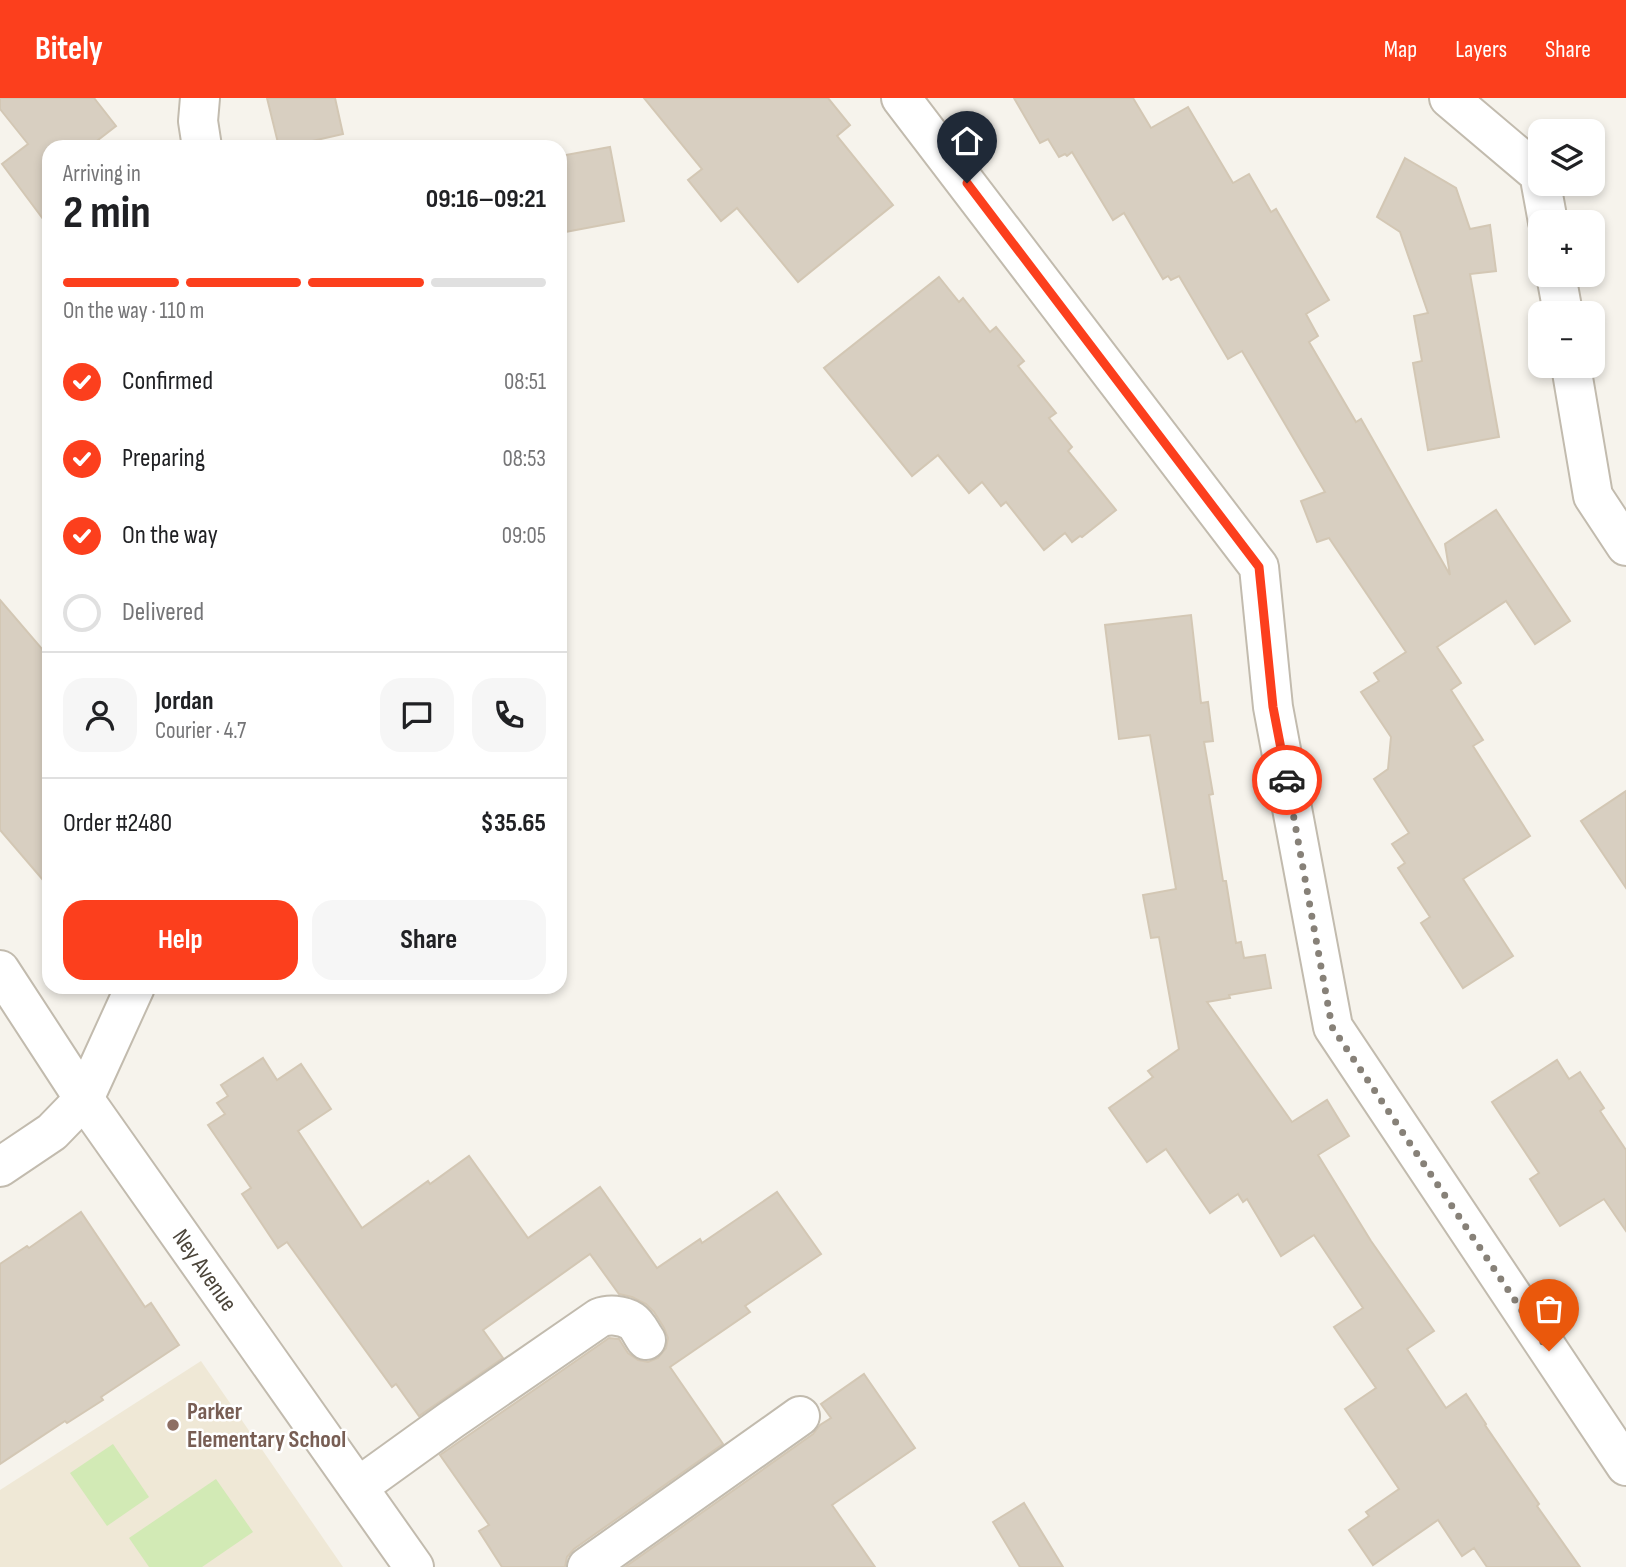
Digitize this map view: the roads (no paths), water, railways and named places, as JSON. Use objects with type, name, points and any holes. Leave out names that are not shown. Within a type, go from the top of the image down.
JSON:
[{"type":"street","points":[[200,98],[198,121],[201,140]]},
{"type":"street","points":[[901,98],[1259,567],[1273,707],[1332,1027],[1626,1466]]},
{"type":"street","points":[[1448,98],[1528,165]]},
{"type":"street","points":[[1573,378],[1592,496],[1626,546]]},
{"type":"street","name":"Ney Avenue","points":[[0,970],[84,1099],[414,1567]]},
{"type":"street","points":[[0,1167],[52,1132],[84,1099],[132,994]]},
{"type":"street","points":[[358,1487],[599,1318],[614,1315],[633,1322],[646,1340]]},
{"type":"street","points":[[587,1567],[800,1416]]},
{"type":"place","name":"Parker Elementary School","points":[[173,1425]]}]
